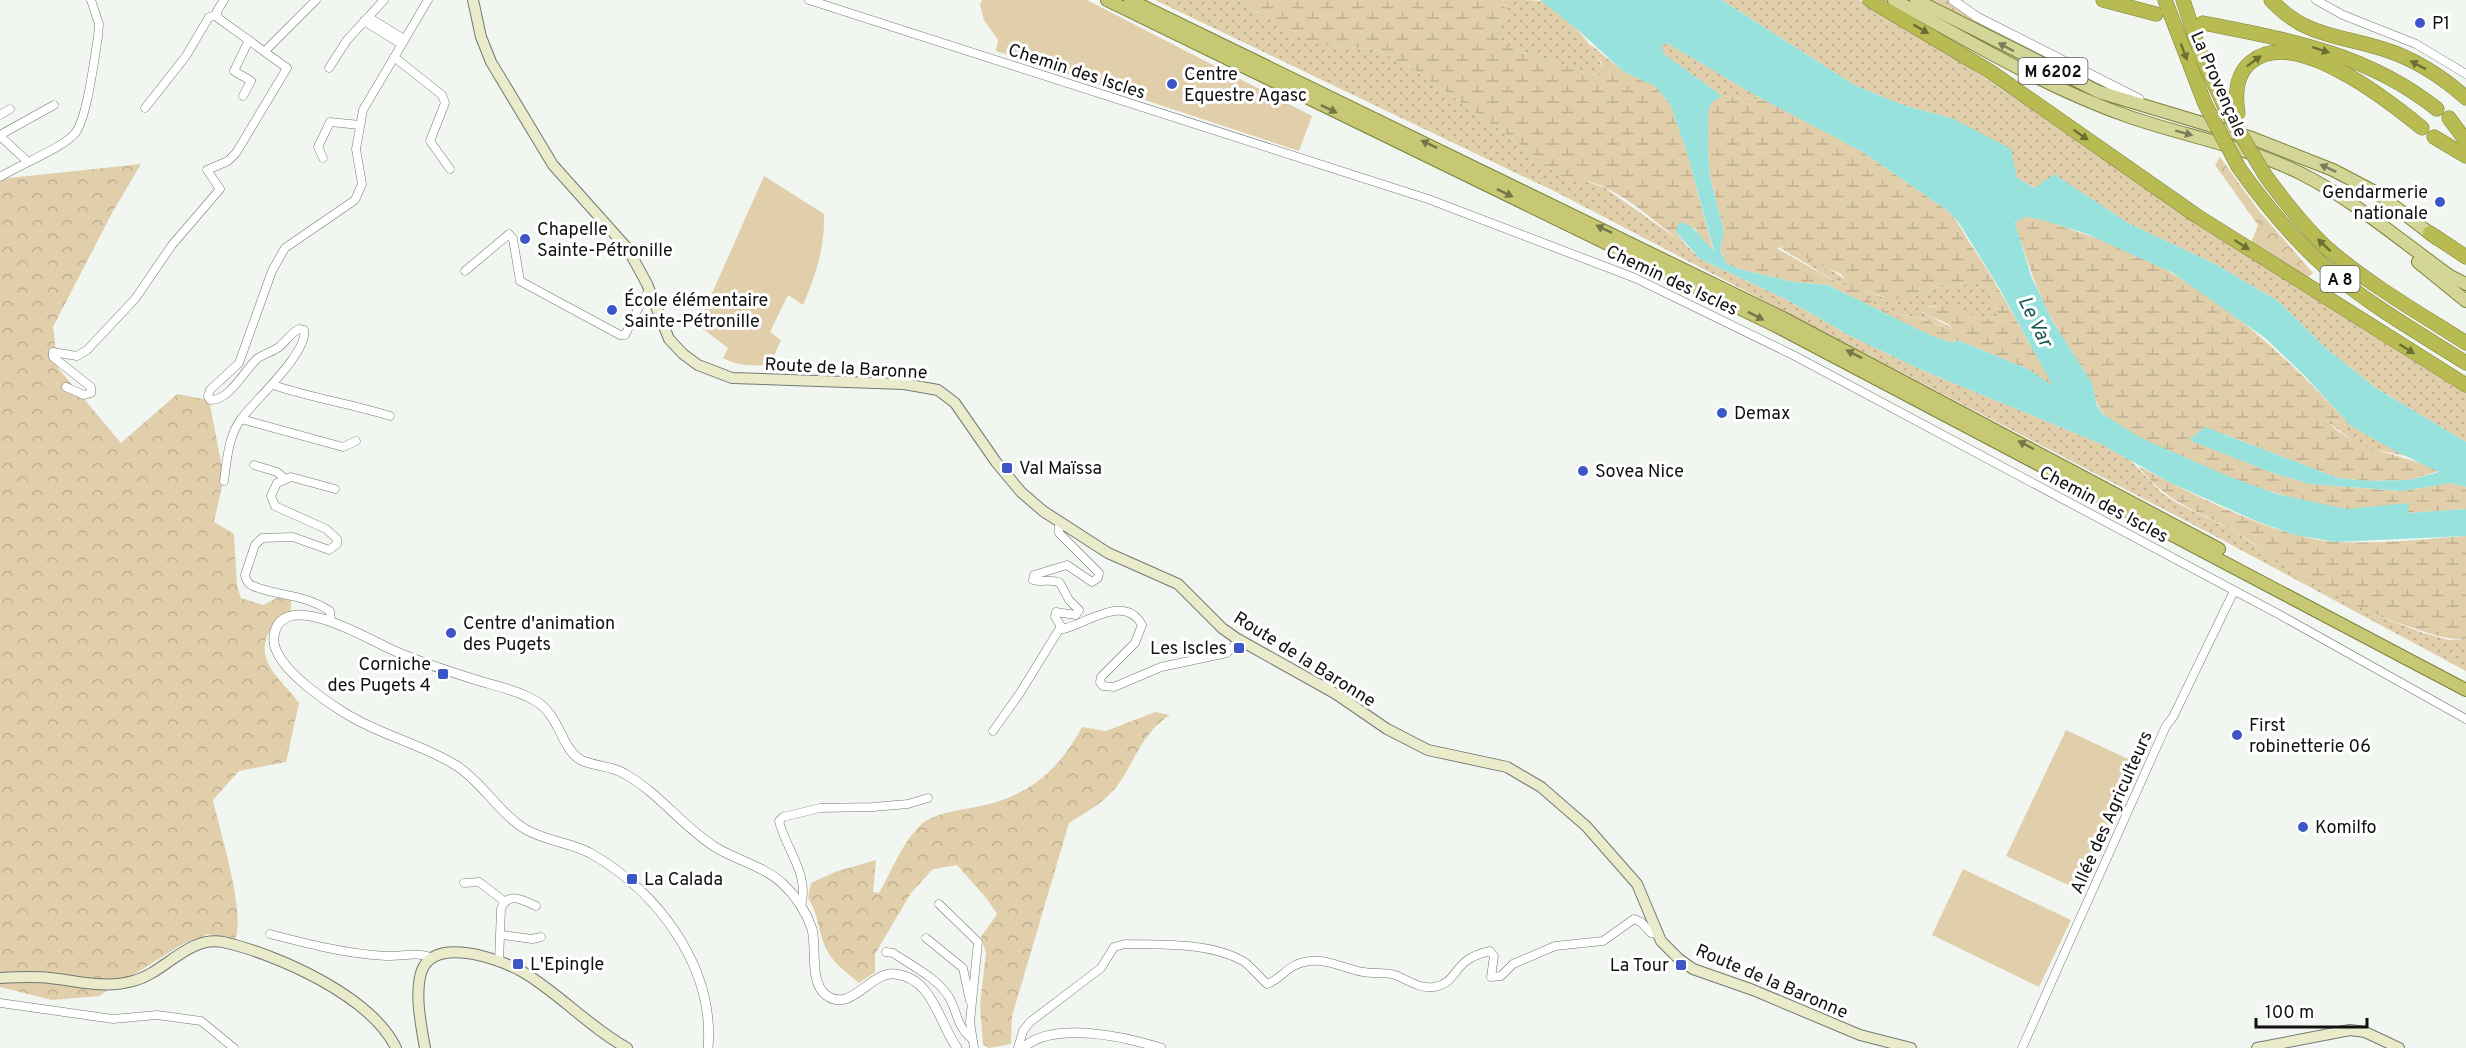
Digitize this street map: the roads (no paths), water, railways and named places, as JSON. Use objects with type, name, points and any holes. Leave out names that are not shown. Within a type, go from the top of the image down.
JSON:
[{"type":"highway","points":[[1107,0],[1778,327],[2466,690]]},
{"type":"highway","points":[[1131,0],[1783,318],[2127,498],[2466,682]]},
{"type":"highway","points":[[1870,0],[1991,72],[2197,216],[2466,386]]},
{"type":"highway","points":[[2103,0],[2156,14]]},
{"type":"highway","name":"La Provençale","points":[[2164,0],[2205,104],[2240,168],[2292,235],[2322,264],[2384,311],[2466,363]]},
{"type":"highway","name":"La Provençale","points":[[2183,0],[2201,55],[2232,112],[2247,147],[2301,222],[2329,249],[2379,287],[2466,343]]},
{"type":"highway","points":[[2271,0],[2302,27],[2392,52],[2434,73],[2466,98]]},
{"type":"highway","points":[[2203,23],[2298,42],[2366,64],[2419,94],[2437,109]]},
{"type":"highway","points":[[2232,112],[2236,87],[2248,64],[2267,53],[2289,51],[2319,62],[2374,92],[2422,128]]},
{"type":"highway","points":[[2448,118],[2466,141]]},
{"type":"highway","points":[[2434,137],[2466,156]]},
{"type":"highway","points":[[2430,233],[2466,256]]},
{"type":"main road","name":"Route de la Baronne","points":[[473,0],[489,58],[553,165],[620,239],[650,290],[674,345],[687,358],[715,373],[746,379],[904,384],[938,390],[955,402],[982,444],[1021,492],[1059,523],[1122,561],[1162,575],[1178,584],[1222,628],[1239,640],[1326,689],[1387,729],[1428,750],[1507,767],[1541,787],[1586,826],[1637,884],[1646,900],[1657,934],[1667,949],[1679,959],[1704,974],[1739,984],[1860,1035],[1911,1048]]},
{"type":"main road","points":[[1889,0],[1898,3]]},
{"type":"main road","name":"M 6202","points":[[1916,0],[2075,82],[2118,100],[2252,138],[2322,165],[2377,193],[2430,233],[2466,265]]},
{"type":"main road","name":"M 6202","points":[[1898,3],[2083,98],[2128,116],[2261,156],[2302,174],[2346,201],[2450,276],[2466,284]]},
{"type":"main road","name":"M 6202","points":[[2346,201],[2466,301]]},
{"type":"main road","points":[[0,978],[39,977],[99,984],[127,982],[150,974],[194,946],[210,941],[223,942],[297,969],[331,986],[373,1018],[396,1048]]},
{"type":"main road","points":[[425,1048],[420,984],[423,968],[435,956],[464,952],[499,962],[527,975],[602,1032],[627,1048]]},
{"type":"main road","points":[[2257,1048],[2350,1030],[2365,1032],[2399,1048]]},
{"type":"street","points":[[0,177],[63,144],[76,133],[82,117],[98,36],[99,24],[91,0]]},
{"type":"street","points":[[145,108],[186,56],[209,18],[217,15],[224,0]]},
{"type":"street","points":[[265,51],[316,0]]},
{"type":"street","points":[[329,68],[366,19],[384,0]]},
{"type":"street","points":[[224,481],[229,445],[241,419],[273,385],[300,348],[306,337],[304,330],[299,328],[279,347],[259,358],[227,393],[216,400],[210,400],[208,396],[210,390],[239,363],[272,271],[285,248],[355,200],[362,184],[356,149],[363,110],[428,0]]},
{"type":"street","name":"Chemin des Iscles","points":[[809,0],[1428,199],[1595,261],[1771,344],[2234,591],[2466,719]]},
{"type":"street","points":[[1953,0],[1972,14],[2029,45],[2176,117]]},
{"type":"street","points":[[2316,0],[2343,15],[2416,44],[2466,74]]},
{"type":"street","points":[[66,387],[84,395],[91,393],[91,387],[53,357],[53,352],[77,356],[87,350],[135,299],[172,245],[220,189],[207,170],[228,161],[236,153],[287,68],[217,15]]},
{"type":"street","points":[[366,19],[403,41]]},
{"type":"street","points":[[243,96],[250,81],[234,71],[249,40]]},
{"type":"street","points":[[394,57],[442,95],[445,103],[430,141],[450,169]]},
{"type":"street","points":[[27,161],[0,136],[54,105]]},
{"type":"street","points":[[0,115],[10,109]]},
{"type":"street","points":[[323,158],[318,147],[330,122],[360,125]]},
{"type":"street","points":[[465,271],[509,234],[513,239],[520,281],[620,335],[625,335],[644,297],[650,290]]},
{"type":"street","points":[[273,385],[321,401],[339,401],[390,416]]},
{"type":"street","points":[[241,419],[343,447],[356,441]]},
{"type":"street","points":[[254,465],[277,472],[284,478]]},
{"type":"street","points":[[331,621],[330,611],[309,599],[254,586],[246,580],[245,568],[255,544],[262,538],[293,537],[329,550],[337,544],[337,539],[326,529],[274,506],[272,491],[284,478],[291,477],[335,489]]},
{"type":"street","points":[[1059,523],[1059,533],[1099,573],[1098,578],[1092,582],[1066,565],[1034,575],[1033,580],[1036,582],[1052,580],[1060,583],[1069,600],[1079,610],[1076,615],[1056,612],[1054,617],[1060,628]]},
{"type":"street","name":"Allée des Agriculteurs","points":[[2022,1048],[2166,726],[2173,717],[2234,591]]},
{"type":"street","points":[[1060,628],[1077,626],[1110,610],[1124,610],[1138,619],[1142,625],[1135,643],[1101,677],[1100,682],[1108,688],[1161,667],[1227,653],[1239,640]]},
{"type":"street","points":[[708,1048],[708,1016],[696,967],[678,936],[633,885],[592,855],[527,830],[500,808],[466,772],[433,754],[356,719],[297,677],[275,649],[274,633],[283,622],[308,615],[331,621],[396,652],[513,690],[536,701],[554,717],[574,755],[587,762],[625,773],[714,846],[780,880],[801,906],[813,932],[818,984],[824,993],[832,999],[844,999],[877,978],[893,973],[902,975],[912,980],[930,997],[957,1048]]},
{"type":"street","points":[[993,731],[1020,693],[1060,628]]},
{"type":"street","points":[[801,906],[803,885],[797,860],[779,822],[783,817],[820,808],[908,804],[928,798]]},
{"type":"street","points":[[464,883],[479,882],[504,901]]},
{"type":"street","points":[[499,962],[502,935],[501,909],[504,901],[510,897],[518,898],[536,906]]},
{"type":"street","points":[[939,904],[978,942],[971,1005],[971,1038],[974,1048]]},
{"type":"street","points":[[1021,1048],[1023,1031],[1030,1022],[1101,968],[1114,947],[1125,944],[1208,949],[1224,953],[1245,962],[1267,984],[1274,982],[1285,969],[1309,961],[1336,963],[1361,972],[1394,975],[1412,984],[1432,987],[1445,984],[1455,976],[1464,962],[1479,953],[1490,951],[1494,956],[1491,977],[1502,976],[1513,964],[1555,946],[1603,941],[1634,919],[1641,922],[1651,933],[1657,934]]},
{"type":"street","points":[[270,934],[351,952],[388,957],[424,954],[435,956]]},
{"type":"street","points":[[502,935],[532,939],[541,937]]},
{"type":"street","points":[[926,938],[963,968],[971,1005]]},
{"type":"street","points":[[886,952],[893,953],[941,988],[950,998],[964,1033],[971,1038]]},
{"type":"street","points":[[0,1003],[113,1019],[157,1015],[201,1021],[234,1048]]},
{"type":"street","points":[[1021,1048],[1037,1038],[1077,1034],[1102,1035],[1161,1048]]},
{"type":"water","name":"Le Var","points":[[1540,0],[1722,0],[1856,86],[1906,106],[1954,119],[2011,149],[2017,178],[2035,188],[2054,174],[2128,223],[2217,265],[2278,301],[2327,349],[2376,388],[2466,442],[2466,487],[2451,483],[2402,491],[2310,484],[2270,472],[2189,440],[2205,427],[2338,478],[2370,481],[2409,480],[2439,472],[2351,426],[2303,374],[2265,338],[2173,273],[2087,234],[2039,219],[2024,217],[2015,223],[2031,276],[2053,322],[2092,383],[2097,406],[2103,414],[2141,438],[2230,477],[2277,494],[2346,509],[2409,503],[2408,513],[2466,509],[2466,536],[2336,542],[2295,535],[2256,521],[2171,483],[2099,443],[1917,368],[1847,334],[1784,298],[1700,259],[1676,232],[1679,222],[1690,226],[1714,251],[1686,149],[1670,104],[1655,86],[1624,72],[1578,30]],"holes":[[[1667,43],[1755,95],[1863,152],[1948,211],[1959,223],[1998,286],[2053,386],[2028,369],[1960,341],[1950,342],[1932,336],[1828,285],[1794,282],[1727,264],[1720,251],[1724,232],[1710,177],[1708,151],[1708,113],[1711,103],[1722,96],[1664,54],[1662,46]]]},
{"type":"place","name":"P1","points":[[2420,23]]},
{"type":"place","name":"Centre Equestre Agasc","points":[[1172,84]]},
{"type":"place","name":"Gendarmerie nationale","points":[[2440,202]]},
{"type":"place","name":"Chapelle Sainte-Pétronille","points":[[525,239]]},
{"type":"place","name":"École élémentaire Sainte-Pétronille","points":[[612,310]]},
{"type":"place","name":"Demax","points":[[1722,413]]},
{"type":"place","name":"Val Maïssa","points":[[1007,468]]},
{"type":"place","name":"Sovea Nice","points":[[1583,471]]},
{"type":"place","name":"Centre d'animation des Pugets","points":[[451,633]]},
{"type":"place","name":"Les Iscles","points":[[1239,648]]},
{"type":"place","name":"Corniche des Pugets 4","points":[[443,674]]},
{"type":"place","name":"First robinetterie 06","points":[[2237,735]]},
{"type":"place","name":"Komilfo","points":[[2303,827]]},
{"type":"place","name":"La Calada","points":[[632,879]]},
{"type":"place","name":"L'Epingle","points":[[518,964]]},
{"type":"place","name":"La Tour","points":[[1681,965]]}]
